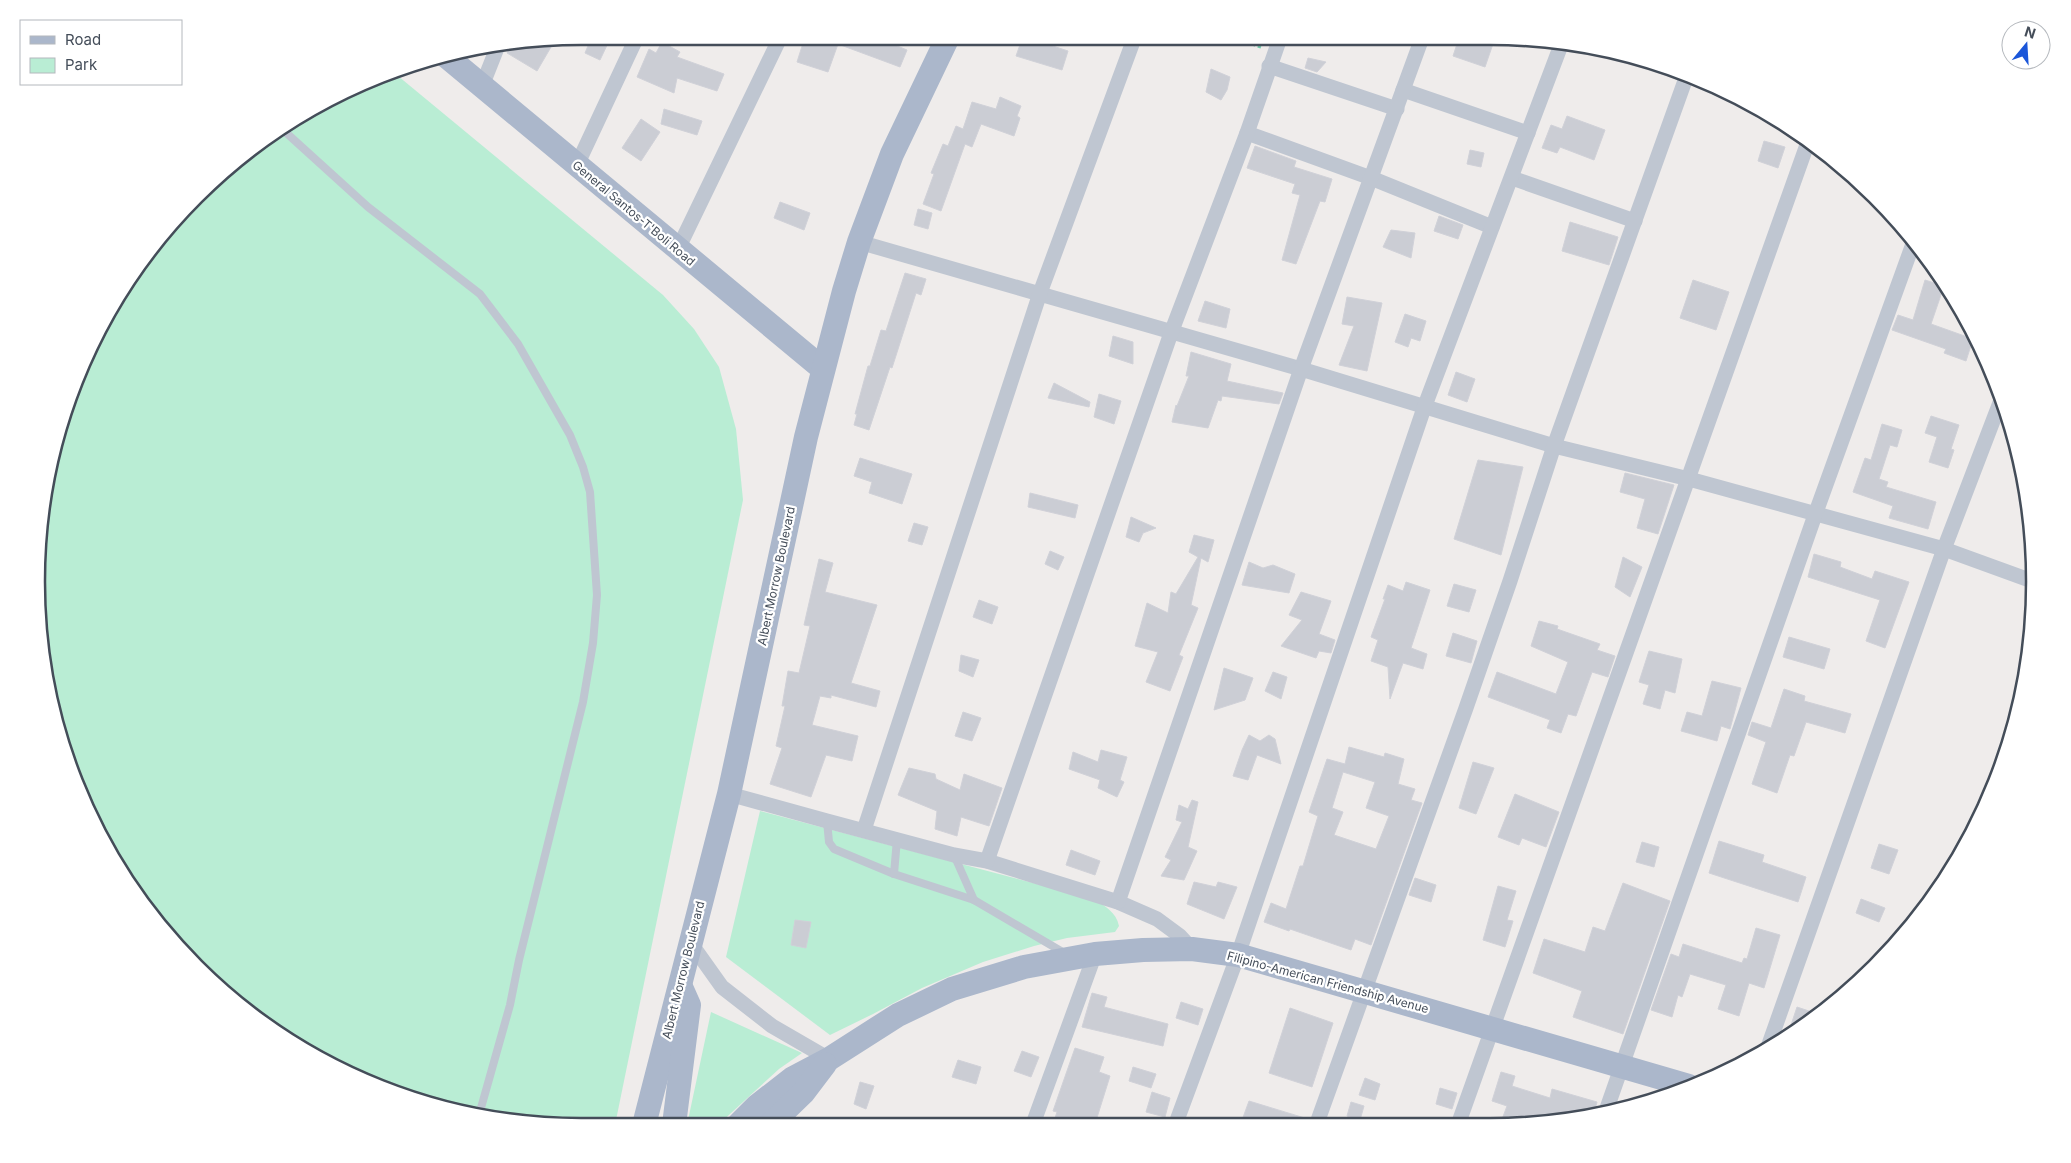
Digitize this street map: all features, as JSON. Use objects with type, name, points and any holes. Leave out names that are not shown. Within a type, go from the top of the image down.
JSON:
[{"type":"main road","name":"Albert Morrow Boulevard","points":[[646,1118],[729,794],[806,437],[823,369],[859,242],[892,154],[944,45]]},
{"type":"main road","name":"General Santos-T'Boli Road","points":[[452,61],[823,369]]},
{"type":"main road","name":"Filipino-American Friendship Avenue","points":[[745,1118],[757,1106],[793,1078],[829,1059],[898,1015],[952,989],[1024,967],[1084,956],[1143,950],[1192,949],[1238,955],[1679,1083]]},
{"type":"main road","points":[[675,1118],[689,1005],[680,984]]},
{"type":"main road","name":"Filipino-American Friendship Avenue","points":[[777,1118],[803,1092],[829,1059]]},
{"type":"main road","points":[[653,1084],[662,1094],[657,1118]]},
{"type":"street","points":[[577,165],[633,45]]},
{"type":"street","points":[[678,249],[777,45]]},
{"type":"street","points":[[864,830],[1040,293],[1132,45]]},
{"type":"street","points":[[988,862],[1171,333],[1247,133],[1277,45]]},
{"type":"street","points":[[1118,902],[1301,369],[1419,45]]},
{"type":"street","points":[[1178,1118],[1238,955],[1424,408],[1559,50]]},
{"type":"street","points":[[482,86],[496,52]]},
{"type":"street","points":[[1269,66],[1397,110]]},
{"type":"street","points":[[1319,1118],[1501,608],[1554,446],[1685,82]]},
{"type":"street","points":[[1403,90],[1528,133]]},
{"type":"street","points":[[1247,133],[1371,178],[1492,227]]},
{"type":"street","points":[[1460,1118],[1806,148]]},
{"type":"street","points":[[1512,178],[1635,221]]},
{"type":"street","points":[[859,242],[1301,369],[1554,446],[1689,479],[1944,549],[2026,579]]},
{"type":"street","points":[[1608,1105],[1911,250]]},
{"type":"street","points":[[1771,1038],[1944,549],[1999,411]]},
{"type":"street","points":[[729,794],[954,855],[988,862],[1118,902],[1157,919],[1180,936],[1192,949]]},
{"type":"street","points":[[690,942],[722,987],[772,1026],[829,1059]]},
{"type":"street","points":[[1034,1118],[1084,956]]},
{"type":"lane","points":[[286,133],[368,207],[480,294],[518,344],[570,436],[583,466],[590,492],[597,595],[594,635],[583,702],[519,960],[510,1006],[481,1109]]},
{"type":"lane","points":[[827,821],[829,842],[834,849],[894,874],[974,900],[1084,956]]},
{"type":"lane","points":[[894,874],[897,839]]},
{"type":"lane","points":[[954,855],[974,900]]},
{"type":"green space","points":[[399,77],[663,295],[694,329],[719,367],[736,429],[743,500],[616,1118],[546,1117],[477,1108],[443,1100],[409,1090],[376,1077],[344,1063],[313,1046],[283,1028],[255,1007],[202,961],[178,935],[135,880],[100,819],[73,754],[63,720],[55,686],[46,617],[46,546],[50,511],[55,477],[73,409],[100,344],[117,313],[135,283],[178,228],[202,202],[255,156],[283,135],[344,100]]},
{"type":"green space","points":[[760,811],[1094,899],[1113,913],[1119,926],[1115,932],[1067,938],[983,962],[922,988],[830,1035],[726,957]]},
{"type":"green space","points":[[711,1012],[802,1053],[779,1069],[726,1118],[688,1118]]},
{"type":"building","points":[[588,45],[607,45],[600,60],[585,53]]},
{"type":"building","points":[[660,45],[667,45],[680,52],[677,57],[724,74],[717,91],[677,78],[674,93],[637,77],[649,49],[656,53]]},
{"type":"building","points":[[802,45],[838,45],[828,72],[797,62]]},
{"type":"building","points":[[841,45],[895,45],[907,50],[900,67]]},
{"type":"building","points":[[1020,45],[1050,45],[1068,51],[1062,70],[1016,56]]},
{"type":"building","points":[[1457,45],[1493,45],[1485,67],[1453,56]]},
{"type":"building","points":[[551,47],[537,71],[507,53],[511,50]]},
{"type":"building","points":[[1308,58],[1326,62],[1317,72],[1305,68]]},
{"type":"building","points":[[1211,69],[1230,77],[1227,90],[1221,100],[1206,92]]},
{"type":"building","points":[[1000,97],[1021,106],[1017,116],[1020,118],[1014,136],[981,124],[972,147],[965,144],[941,211],[923,204],[934,174],[931,173],[943,144],[948,146],[956,126],[963,129],[972,102],[996,109]]},
{"type":"building","points":[[664,109],[702,121],[697,135],[661,124]]},
{"type":"building","points":[[1567,116],[1605,130],[1594,160],[1560,147],[1557,153],[1542,148],[1551,125],[1562,129]]},
{"type":"building","points":[[641,119],[660,132],[641,161],[622,148]]},
{"type":"building","points":[[1764,141],[1785,147],[1778,168],[1758,161]]},
{"type":"building","points":[[1255,146],[1296,161],[1294,167],[1332,179],[1325,202],[1320,201],[1296,264],[1282,260],[1300,195],[1292,193],[1295,184],[1247,168]]},
{"type":"building","points":[[1470,150],[1484,153],[1481,167],[1467,164]]},
{"type":"building","points":[[780,202],[810,213],[804,230],[774,218]]},
{"type":"building","points":[[918,209],[932,213],[928,229],[914,225]]},
{"type":"building","points":[[1439,216],[1463,225],[1458,239],[1434,231]]},
{"type":"building","points":[[1570,222],[1618,237],[1609,265],[1562,251]]},
{"type":"building","points":[[1391,230],[1415,233],[1411,258],[1383,247]]},
{"type":"building","points":[[905,273],[926,279],[921,295],[916,293],[892,368],[890,367],[869,430],[854,425],[857,414],[855,414],[868,366],[870,366],[881,330],[886,331]]},
{"type":"building","points":[[1693,280],[1729,292],[1716,330],[1680,318]]},
{"type":"building","points":[[1925,280],[1936,284],[1942,293],[1931,324],[1967,337],[1971,345],[1966,361],[1944,353],[1946,349],[1892,330],[1898,315],[1913,320]]},
{"type":"building","points":[[1347,297],[1382,303],[1367,371],[1339,365],[1354,326],[1342,324]]},
{"type":"building","points":[[1205,301],[1230,309],[1226,328],[1198,321]]},
{"type":"building","points":[[1405,314],[1426,321],[1420,341],[1411,338],[1408,347],[1395,342]]},
{"type":"building","points":[[1113,336],[1133,342],[1133,364],[1109,356]]},
{"type":"building","points":[[1191,352],[1231,364],[1227,381],[1283,393],[1279,404],[1222,396],[1221,401],[1218,400],[1208,428],[1172,422],[1176,405],[1189,376],[1186,376]]},
{"type":"building","points":[[1456,372],[1475,379],[1467,402],[1448,395]]},
{"type":"building","points":[[1054,383],[1090,402],[1089,407],[1048,398]]},
{"type":"building","points":[[1099,394],[1121,401],[1114,424],[1094,417]]},
{"type":"building","points":[[1931,416],[1959,425],[1951,449],[1954,450],[1948,468],[1929,462],[1937,437],[1925,433]]},
{"type":"building","points":[[1882,424],[1902,430],[1897,447],[1890,445],[1879,479],[1888,482],[1886,487],[1936,502],[1928,529],[1889,518],[1893,506],[1853,492],[1865,458],[1871,460]]},
{"type":"building","points":[[860,458],[912,474],[902,504],[869,493],[872,482],[854,476]]},
{"type":"building","points":[[1478,460],[1523,467],[1501,555],[1454,539]]},
{"type":"building","points":[[1625,473],[1674,485],[1658,534],[1637,528],[1645,499],[1620,492]]},
{"type":"building","points":[[1030,493],[1078,505],[1075,518],[1028,507]]},
{"type":"building","points":[[1131,517],[1156,528],[1143,533],[1139,542],[1126,537]]},
{"type":"building","points":[[914,523],[928,527],[922,545],[908,541]]},
{"type":"building","points":[[1194,535],[1214,540],[1208,562],[1201,558],[1191,605],[1198,608],[1179,655],[1183,657],[1170,691],[1146,682],[1158,652],[1135,646],[1147,603],[1168,613],[1171,592],[1176,594],[1198,557],[1189,552]]},
{"type":"building","points":[[1050,551],[1064,557],[1058,570],[1045,564]]},
{"type":"building","points":[[1814,554],[1841,562],[1840,567],[1872,579],[1875,571],[1909,582],[1885,648],[1866,641],[1880,600],[1808,577]]},
{"type":"building","points":[[1623,557],[1642,567],[1630,597],[1615,587]]},
{"type":"building","points":[[819,559],[833,563],[825,592],[877,605],[851,683],[880,691],[876,707],[831,695],[831,698],[820,696],[812,725],[858,736],[852,761],[826,755],[811,797],[770,784],[782,748],[776,746],[785,706],[782,706],[788,671],[799,673],[810,626],[804,625]]},
{"type":"building","points":[[1249,562],[1263,568],[1273,565],[1295,574],[1289,593],[1242,585]]},
{"type":"building","points":[[1406,582],[1430,590],[1411,648],[1427,654],[1423,669],[1403,663],[1390,699],[1388,667],[1371,661],[1378,640],[1371,637],[1388,585],[1403,591]]},
{"type":"building","points":[[1454,584],[1476,590],[1469,612],[1447,606]]},
{"type":"building","points":[[1301,592],[1331,601],[1319,634],[1335,640],[1331,653],[1319,651],[1316,658],[1281,646],[1302,620],[1289,615]]},
{"type":"building","points":[[979,600],[998,607],[992,624],[973,617]]},
{"type":"building","points":[[1539,621],[1558,626],[1557,629],[1600,644],[1597,650],[1615,656],[1608,677],[1592,672],[1576,716],[1568,714],[1561,733],[1547,728],[1550,720],[1488,697],[1497,672],[1556,694],[1568,662],[1531,646]]},
{"type":"building","points":[[1453,633],[1477,641],[1471,663],[1446,656]]},
{"type":"building","points":[[1789,637],[1830,649],[1824,669],[1783,657]]},
{"type":"building","points":[[1649,651],[1682,659],[1675,693],[1665,690],[1660,709],[1643,704],[1649,685],[1639,682]]},
{"type":"building","points":[[961,655],[979,660],[973,677],[959,671]]},
{"type":"building","points":[[1224,668],[1253,678],[1245,700],[1214,710]]},
{"type":"building","points":[[1273,672],[1287,677],[1281,699],[1265,691]]},
{"type":"building","points":[[1712,681],[1741,688],[1730,729],[1721,726],[1717,741],[1681,731],[1687,712],[1702,716]]},
{"type":"building","points":[[1784,689],[1805,696],[1804,701],[1851,714],[1845,733],[1806,722],[1794,756],[1790,755],[1777,793],[1752,784],[1766,742],[1748,735],[1752,722],[1771,728]]},
{"type":"building","points":[[963,712],[981,718],[972,741],[955,736]]},
{"type":"building","points":[[1249,735],[1260,741],[1269,735],[1275,739],[1281,764],[1257,755],[1248,780],[1233,776]]},
{"type":"building","points":[[1349,747],[1384,757],[1385,753],[1404,759],[1398,784],[1415,789],[1411,800],[1422,803],[1371,945],[1355,939],[1351,950],[1264,922],[1271,903],[1286,909],[1300,866],[1303,866],[1318,816],[1309,812],[1327,759],[1345,764]],"holes":[[[1343,772],[1375,782],[1366,808],[1389,816],[1376,849],[1334,835],[1343,812],[1332,808]]]},
{"type":"building","points":[[1101,750],[1127,757],[1120,780],[1124,782],[1117,797],[1098,788],[1100,780],[1069,769],[1073,752],[1098,762]]},
{"type":"building","points":[[1473,762],[1494,768],[1476,814],[1459,808]]},
{"type":"building","points":[[909,768],[935,774],[936,779],[960,790],[964,774],[1002,788],[989,826],[961,817],[957,836],[935,829],[937,811],[898,795]]},
{"type":"building","points":[[1515,794],[1559,812],[1546,847],[1522,838],[1519,845],[1498,837]]},
{"type":"building","points":[[1192,800],[1198,802],[1188,847],[1197,851],[1184,880],[1161,876],[1171,860],[1165,857],[1182,822],[1176,820],[1179,805],[1188,809]]},
{"type":"building","points":[[1719,841],[1764,855],[1762,862],[1806,877],[1798,902],[1709,873]]},
{"type":"building","points":[[1642,842],[1659,847],[1654,867],[1636,862]]},
{"type":"building","points":[[1879,844],[1898,850],[1889,874],[1871,868]]},
{"type":"building","points":[[1071,850],[1100,861],[1095,875],[1066,865]]},
{"type":"building","points":[[1415,878],[1436,885],[1431,902],[1409,895]]},
{"type":"building","points":[[1194,882],[1216,887],[1218,882],[1237,887],[1224,919],[1187,904]]},
{"type":"building","points":[[1623,883],[1670,901],[1623,1034],[1573,1017],[1582,991],[1533,973],[1544,939],[1585,952],[1593,927],[1605,931]]},
{"type":"building","points":[[1498,886],[1516,891],[1507,920],[1513,921],[1505,947],[1483,940]]},
{"type":"building","points":[[1861,899],[1885,908],[1879,922],[1856,913]]},
{"type":"building","points":[[795,920],[811,922],[806,948],[791,945]]},
{"type":"building","points":[[1756,928],[1780,935],[1764,988],[1749,983],[1739,1016],[1718,1009],[1726,985],[1690,974],[1682,997],[1678,995],[1672,1017],[1651,1010],[1671,954],[1679,957],[1683,944],[1742,963],[1744,958],[1747,959]]},
{"type":"building","points":[[1092,993],[1107,997],[1104,1007],[1168,1024],[1163,1046],[1082,1027]]},
{"type":"building","points":[[1181,1002],[1203,1009],[1198,1025],[1176,1018]]},
{"type":"building","points":[[1797,1007],[1810,1011],[1791,1026]]},
{"type":"building","points":[[1290,1008],[1333,1023],[1312,1087],[1269,1073]]},
{"type":"building","points":[[1075,1048],[1104,1057],[1099,1072],[1110,1076],[1097,1118],[1055,1118],[1057,1112],[1053,1111]]},
{"type":"building","points":[[1022,1051],[1039,1057],[1031,1077],[1014,1071]]},
{"type":"building","points":[[958,1060],[981,1067],[976,1084],[952,1077]]},
{"type":"building","points":[[1133,1067],[1156,1074],[1151,1088],[1129,1081]]},
{"type":"building","points":[[1501,1072],[1515,1076],[1512,1086],[1550,1098],[1552,1089],[1597,1102],[1594,1108],[1525,1117],[1503,1118],[1507,1106],[1492,1101]]},
{"type":"building","points":[[1365,1078],[1380,1084],[1375,1100],[1359,1095]]},
{"type":"building","points":[[860,1082],[874,1086],[866,1109],[854,1104]]},
{"type":"building","points":[[1440,1088],[1457,1093],[1452,1109],[1436,1104]]},
{"type":"building","points":[[1152,1092],[1170,1098],[1165,1117],[1146,1112]]},
{"type":"building","points":[[1249,1101],[1305,1118],[1243,1118]]},
{"type":"building","points":[[1351,1102],[1364,1106],[1361,1118],[1347,1116]]}]
